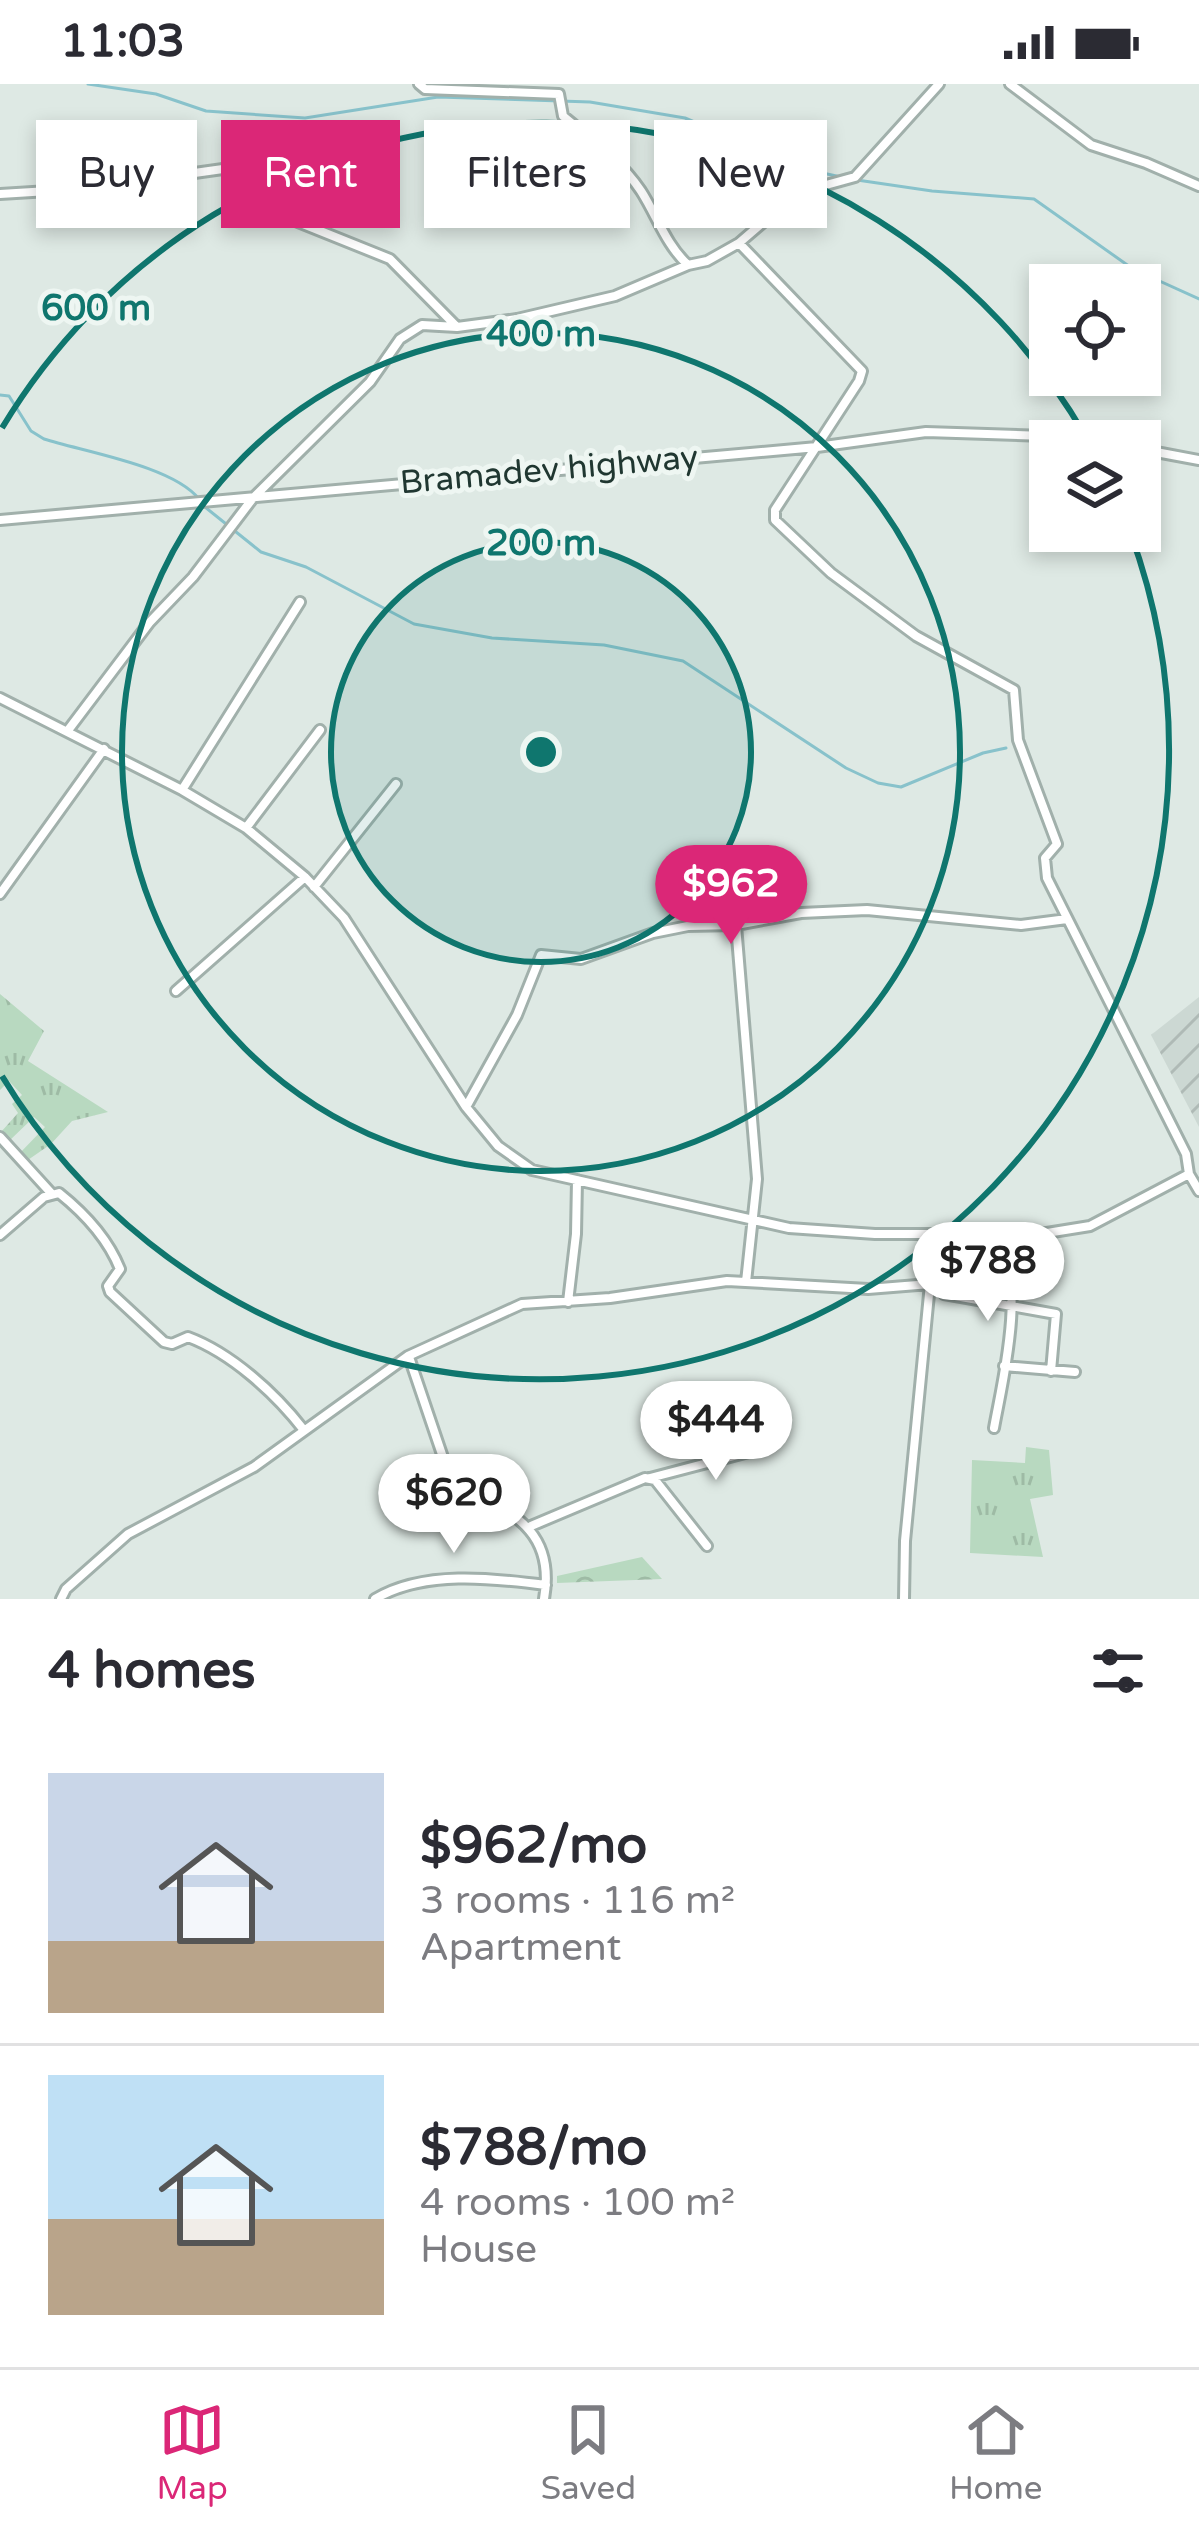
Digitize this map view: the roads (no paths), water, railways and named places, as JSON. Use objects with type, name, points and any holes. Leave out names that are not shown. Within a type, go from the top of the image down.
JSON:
[{"type":"street","points":[[419,84],[559,94],[563,116],[620,162],[644,195],[675,254],[688,265]]},
{"type":"street","points":[[69,730],[148,623],[193,577],[253,498],[370,382],[400,339],[422,326],[517,319],[615,296],[707,261],[739,243],[796,193],[855,176],[939,84]]},
{"type":"street","points":[[1010,84],[1091,145],[1199,186]]},
{"type":"street","points":[[0,194],[81,189],[230,168],[278,214],[390,259],[457,327]]},
{"type":"street","points":[[739,243],[862,371],[860,381],[775,509],[775,520],[831,573],[916,636],[1014,690],[1018,740],[1057,844],[1045,858],[1047,878],[1186,1154],[1189,1174],[1199,1191]]},
{"type":"street","name":"Bramadev highway","points":[[0,520],[817,447],[926,432],[1029,437]]},
{"type":"street","points":[[1161,453],[1199,460]]},
{"type":"street","points":[[182,790],[300,602]]},
{"type":"street","points":[[0,698],[182,790],[246,828],[305,877],[344,918],[466,1107],[498,1146],[532,1170],[755,1222],[857,1233],[987,1234],[998,1241],[1013,1308],[994,1427]]},
{"type":"street","points":[[246,828],[320,730]]},
{"type":"street","points":[[0,894],[104,749]]},
{"type":"street","points":[[314,887],[396,784]]},
{"type":"street","points":[[176,991],[305,877]]},
{"type":"street","points":[[466,1107],[517,1016],[541,955],[581,959],[653,933],[688,926],[736,926],[801,913],[867,910],[1004,924],[1066,919]]},
{"type":"street","points":[[736,926],[745,1071],[756,1151],[755,1222],[746,1282]]},
{"type":"street","points":[[0,1137],[51,1193]]},
{"type":"street","points":[[61,1599],[66,1589],[128,1534],[254,1467],[408,1356],[522,1304],[746,1282],[868,1289],[934,1283],[963,1270],[998,1241],[1090,1226],[1189,1174]]},
{"type":"street","points":[[568,1301],[577,1234],[577,1180]]},
{"type":"street","points":[[0,1235],[51,1193],[59,1193],[78,1208],[120,1268],[108,1286],[110,1292],[158,1338],[172,1344],[188,1337],[203,1343],[265,1389],[303,1429]]},
{"type":"street","points":[[934,1283],[944,1294],[1056,1314],[1051,1371]]},
{"type":"street","points":[[904,1599],[904,1541],[934,1283]]},
{"type":"street","points":[[408,1356],[450,1478],[531,1526],[540,1546],[544,1599]]},
{"type":"street","points":[[1004,1366],[1075,1372]]},
{"type":"street","points":[[531,1526],[649,1479],[772,1446]]},
{"type":"street","points":[[649,1479],[655,1480],[707,1546]]},
{"type":"street","points":[[375,1599],[394,1587],[450,1578],[476,1576],[546,1585]]},
{"type":"waterway","points":[[88,84],[156,94],[206,111],[305,118],[438,97],[590,102],[685,118],[772,162],[841,177]]},
{"type":"waterway","points":[[857,180],[1034,199],[1133,269],[1199,299]]},
{"type":"waterway","points":[[0,395],[9,396],[31,431],[44,439],[149,469],[187,487],[199,499]]},
{"type":"waterway","points":[[205,507],[261,552],[306,567],[414,624],[492,638],[604,645],[683,661],[846,768],[878,783],[901,787],[1006,748]]}]
